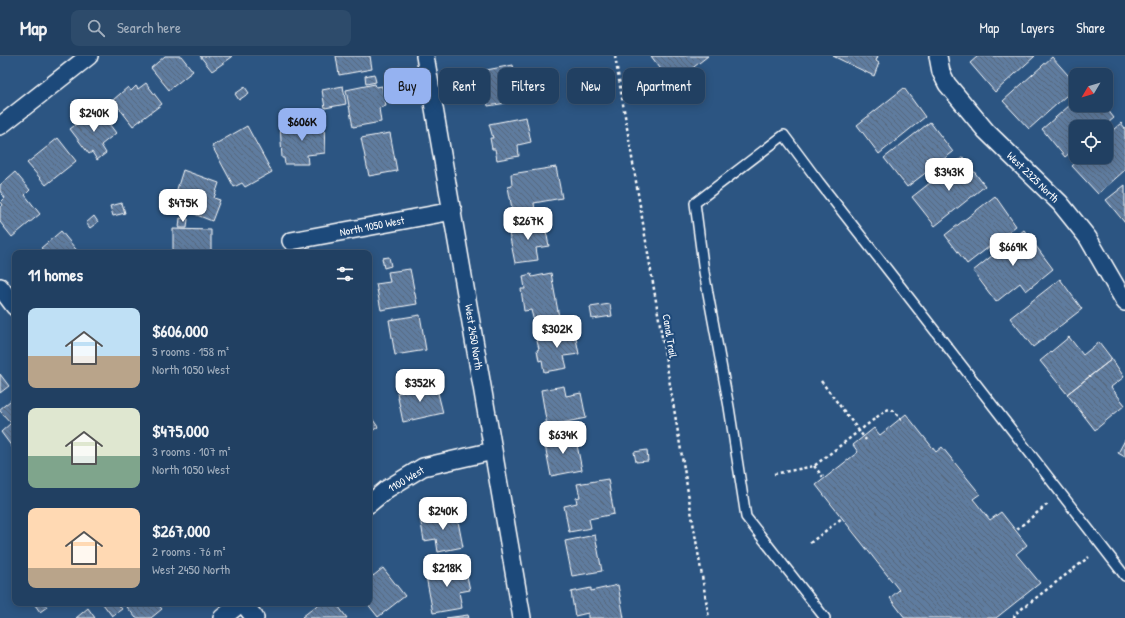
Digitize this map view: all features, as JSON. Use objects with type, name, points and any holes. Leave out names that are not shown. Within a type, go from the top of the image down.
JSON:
[{"type":"street","points":[[0,126],[89,56]]},
{"type":"street","name":"West 2450 North","points":[[425,56],[453,211],[522,618]]},
{"type":"street","name":"West 2325 North","points":[[938,56],[941,72],[947,84],[986,131],[1060,203],[1088,238],[1125,302]]},
{"type":"street","name":"North 1050 West","points":[[291,241],[453,211]]},
{"type":"street","points":[[0,287],[12,303]]},
{"type":"street","name":"1100 West","points":[[372,502],[387,490],[423,467],[493,451]]},
{"type":"street","points":[[222,618],[238,606]]},
{"type":"street","points":[[245,606],[255,618]]},
{"type":"lane","points":[[825,618],[746,517],[729,406],[704,272],[695,203],[784,135],[833,201],[1125,576]]},
{"type":"path","name":"Canal Trail","points":[[615,56],[708,618]]},
{"type":"path","points":[[821,381],[866,440]]},
{"type":"path","points":[[774,474],[814,466],[886,410],[890,409],[894,411],[904,423]]},
{"type":"path","points":[[814,466],[824,477]]},
{"type":"path","points":[[1017,529],[1048,504]]},
{"type":"path","points":[[810,543],[842,518]]},
{"type":"path","points":[[1014,618],[1015,614],[1089,557]]},
{"type":"building","points":[[165,56],[181,56],[193,71],[169,90],[151,68]]},
{"type":"building","points":[[200,56],[231,56],[232,57],[212,71]]},
{"type":"building","points":[[336,56],[370,56],[372,69],[339,75]]},
{"type":"building","points":[[651,56],[708,56],[693,68],[660,68]]},
{"type":"building","points":[[833,56],[878,56],[876,61],[879,63],[874,76]]},
{"type":"building","points":[[978,56],[1035,56],[995,92],[970,63]]},
{"type":"building","points":[[1052,57],[1069,76],[1069,93],[1029,129],[1003,101]]},
{"type":"building","points":[[513,65],[514,68],[498,68],[498,104],[500,104],[488,106],[488,104],[490,104],[490,69]]},
{"type":"building","points":[[374,74],[376,82],[366,84],[365,76]]},
{"type":"building","points":[[146,83],[162,104],[133,126],[113,100],[128,87],[131,91],[136,86],[138,89]]},
{"type":"building","points":[[375,84],[376,87],[382,86],[384,104],[386,106],[379,108],[381,122],[353,127],[346,90]]},
{"type":"building","points":[[343,86],[346,104],[325,108],[322,90]]},
{"type":"building","points":[[245,87],[249,93],[239,100],[235,94]]},
{"type":"building","points":[[904,88],[925,117],[879,154],[857,125]]},
{"type":"building","points":[[1069,106],[1069,112],[1109,112],[1114,118],[1112,120],[1069,120],[1069,154],[1065,157],[1042,129]]},
{"type":"building","points":[[97,108],[116,133],[101,145],[106,153],[97,160],[92,152],[89,154],[70,129]]},
{"type":"building","points":[[526,117],[531,142],[518,145],[519,156],[497,160],[495,149],[492,149],[490,138],[493,138],[489,124]]},
{"type":"building","points":[[307,122],[307,124],[324,123],[325,153],[307,155],[308,164],[285,164],[284,158],[282,158],[280,124]]},
{"type":"building","points":[[930,122],[953,152],[907,187],[884,158]]},
{"type":"building","points":[[1121,123],[1125,128],[1125,170],[1098,194],[1072,166],[1074,164],[1113,164],[1113,130]]},
{"type":"building","points":[[247,126],[272,172],[245,187],[242,183],[234,187],[212,146]]},
{"type":"building","points":[[390,133],[397,171],[369,176],[361,138]]},
{"type":"building","points":[[58,138],[76,161],[46,185],[27,163]]},
{"type":"building","points":[[963,157],[985,186],[935,226],[912,197]]},
{"type":"building","points":[[556,167],[562,198],[534,203],[535,211],[513,214],[508,187],[512,186],[511,174]]},
{"type":"building","points":[[183,170],[219,183],[214,198],[220,200],[212,221],[172,205]]},
{"type":"building","points":[[15,172],[30,190],[25,195],[40,214],[12,237],[0,222],[0,207],[3,205],[1,202],[5,198],[0,191],[0,185]]},
{"type":"building","points":[[1125,185],[1125,223],[1106,200]]},
{"type":"building","points":[[995,196],[1016,226],[967,264],[945,235]]},
{"type":"building","points":[[122,203],[125,213],[113,216],[110,206]]},
{"type":"building","points":[[94,216],[98,222],[90,228],[86,223]]},
{"type":"building","points":[[180,218],[188,219],[187,228],[179,228]]},
{"type":"building","points":[[544,221],[549,246],[536,248],[538,260],[515,263],[508,228]]},
{"type":"building","points":[[173,229],[211,230],[211,250],[173,250]]},
{"type":"building","points":[[1024,230],[1053,269],[1026,291],[1020,283],[996,302],[973,271]]},
{"type":"building","points":[[61,231],[77,250],[43,250],[41,248]]},
{"type":"building","points":[[389,257],[391,266],[384,268],[382,258]]},
{"type":"building","points":[[410,269],[417,304],[381,310],[376,284],[390,282],[388,272]]},
{"type":"building","points":[[551,273],[559,317],[534,322],[531,310],[524,311],[521,289],[525,289],[523,276],[531,274],[532,277]]},
{"type":"building","points":[[1060,279],[1082,309],[1033,347],[1010,318]]},
{"type":"building","points":[[610,304],[612,316],[592,319],[590,307]]},
{"type":"building","points":[[420,315],[426,350],[395,355],[389,320]]},
{"type":"building","points":[[574,328],[579,354],[564,356],[567,368],[544,372],[542,360],[539,361],[537,350],[539,349],[536,337]]},
{"type":"building","points":[[1069,337],[1083,355],[1099,342],[1112,359],[1067,394],[1040,361]]},
{"type":"building","points":[[1112,359],[1124,377],[1111,387],[1125,405],[1095,430],[1067,394]]},
{"type":"building","points":[[0,374],[9,386],[0,393]]},
{"type":"building","points":[[436,385],[443,413],[403,422],[397,393]]},
{"type":"building","points":[[564,386],[566,396],[581,393],[586,418],[547,426],[541,390]]},
{"type":"building","points":[[12,399],[12,447],[1,432],[11,423],[0,411],[0,409]]},
{"type":"building","points":[[906,414],[936,452],[942,447],[980,494],[973,499],[990,520],[1001,512],[1027,545],[1016,554],[1040,583],[996,618],[905,618],[890,598],[899,590],[816,485],[858,452],[853,445],[874,428],[880,435]]},
{"type":"building","points":[[372,418],[378,427],[372,431]]},
{"type":"building","points":[[575,435],[582,470],[551,476],[544,440]]},
{"type":"building","points":[[1125,440],[1125,457],[1118,453]]},
{"type":"building","points":[[647,450],[648,461],[636,462],[634,452]]},
{"type":"building","points":[[608,479],[614,514],[589,519],[591,528],[569,532],[564,506],[577,503],[576,498],[580,497],[577,484]]},
{"type":"building","points":[[456,511],[463,547],[438,552],[436,539],[424,541],[420,517]]},
{"type":"building","points":[[595,535],[602,571],[572,576],[565,541]]},
{"type":"building","points":[[456,565],[456,569],[465,567],[470,590],[459,592],[462,608],[433,613],[425,571]]},
{"type":"building","points":[[383,568],[405,596],[378,617],[369,606],[372,606],[372,574],[373,576]]},
{"type":"building","points":[[618,585],[624,618],[588,618],[588,613],[575,616],[571,592],[591,588],[591,591]]},
{"type":"building","points":[[36,606],[46,606],[47,607],[40,612]]},
{"type":"building","points":[[104,606],[120,606],[122,609],[112,616]]},
{"type":"building","points":[[160,606],[162,609],[151,618],[136,618],[127,607]]},
{"type":"building","points":[[316,606],[338,606],[347,618],[303,618],[302,617]]},
{"type":"building","points":[[88,608],[95,618],[76,618]]},
{"type":"building","points":[[468,615],[469,618],[446,618]]}]
